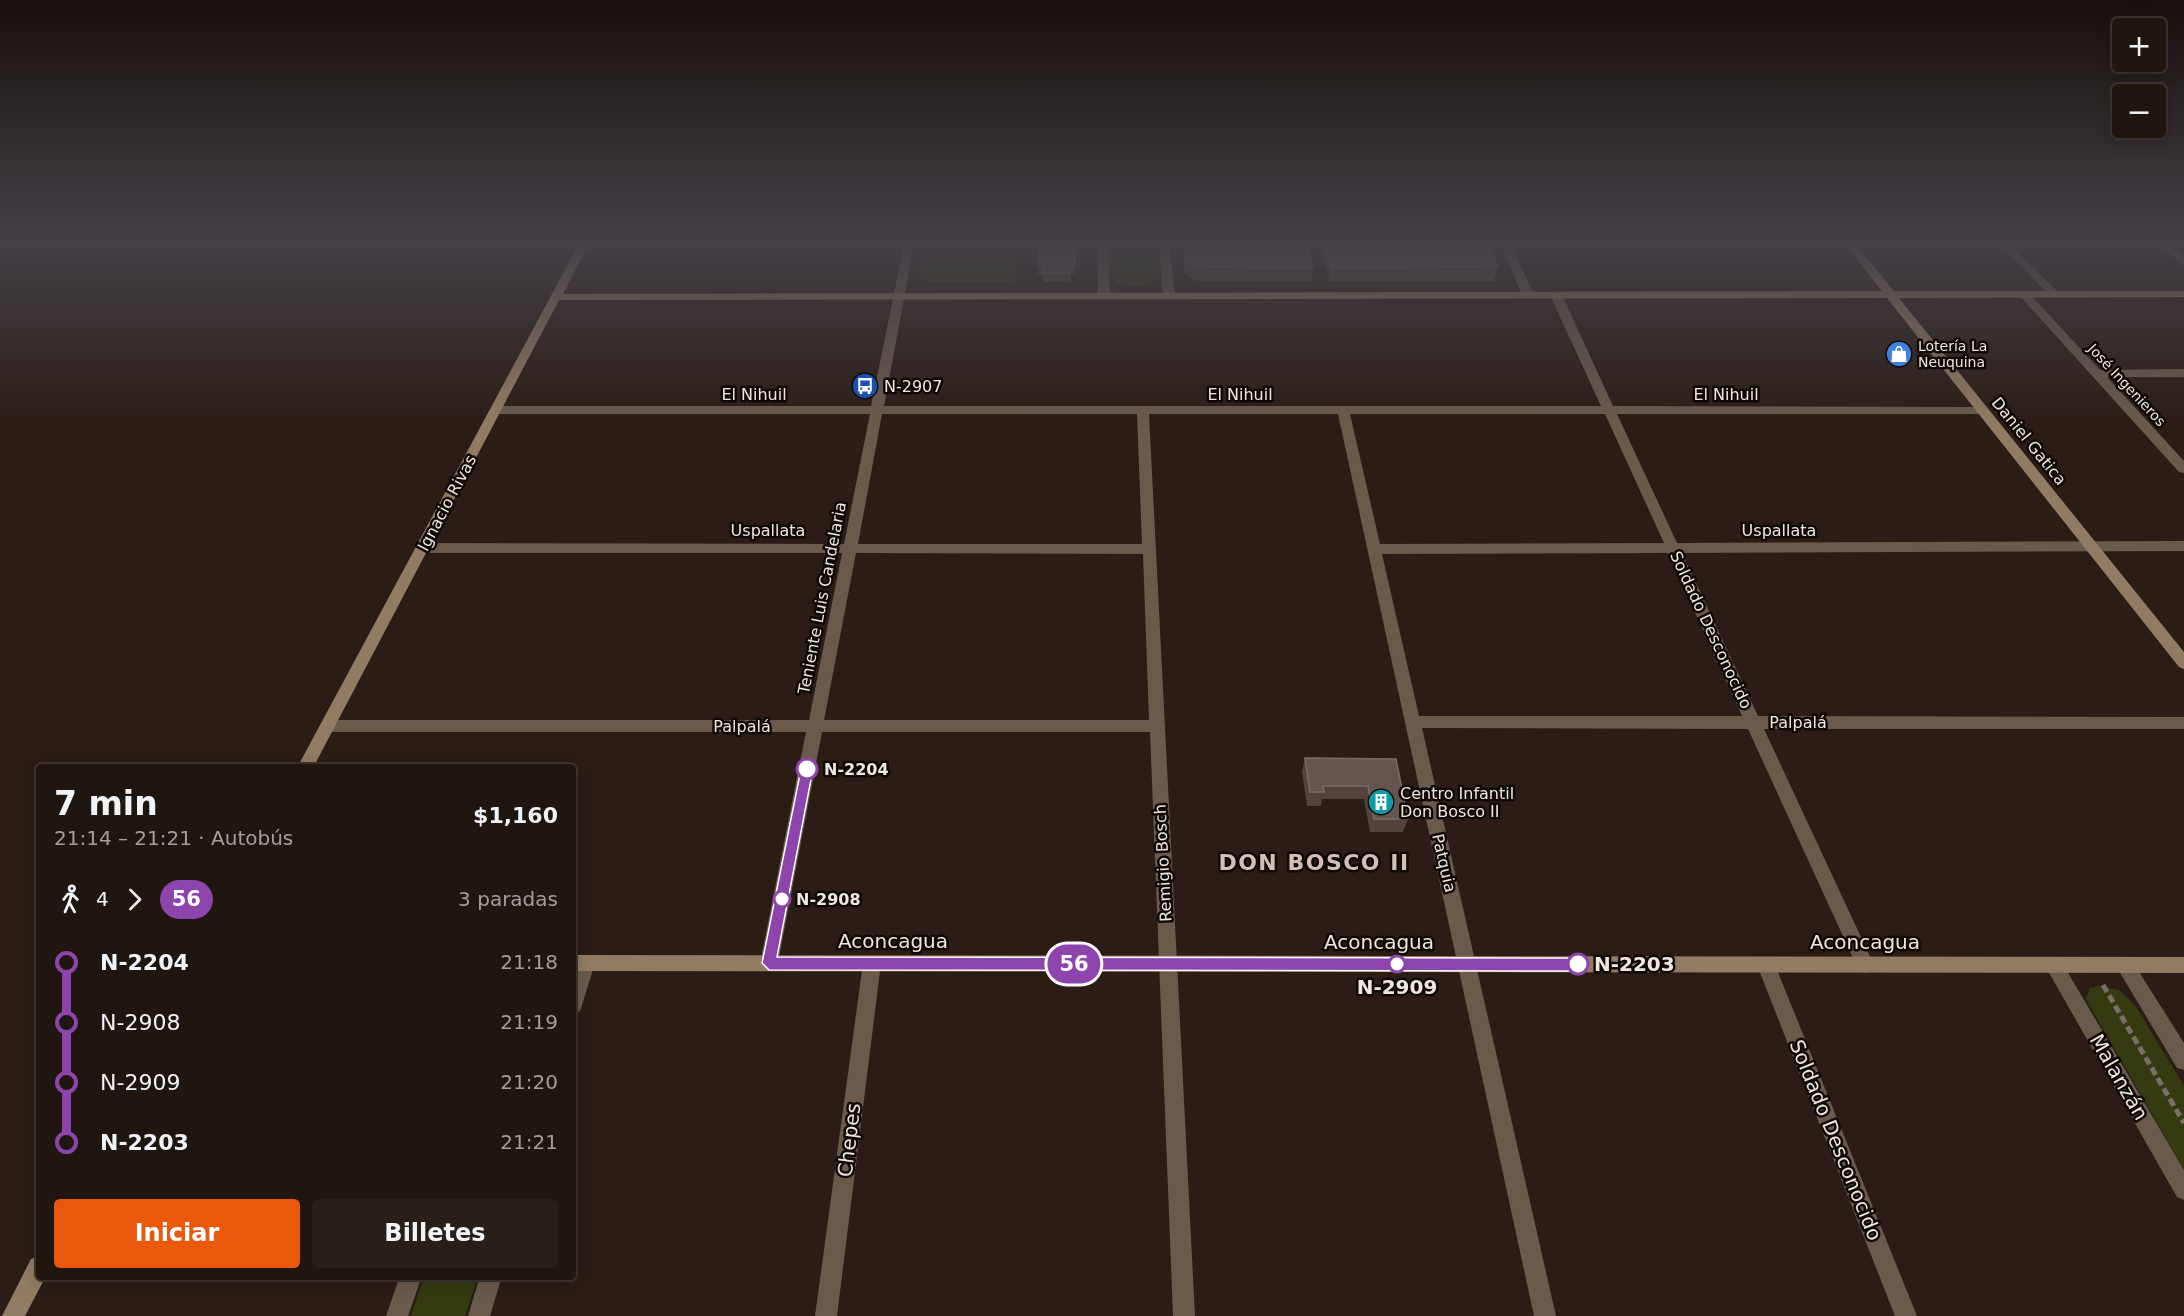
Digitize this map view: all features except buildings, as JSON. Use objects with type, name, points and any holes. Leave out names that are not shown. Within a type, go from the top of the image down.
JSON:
[{"type":"street","name":"Ignacio Rivas","points":[[307,764],[554,301]]},
{"type":"street","name":"Teniente Luis Candelaria","points":[[769,963],[899,301]]},
{"type":"street","name":"Soldado Desconocido","points":[[1559,301],[1865,965]]},
{"type":"street","name":"Daniel Gatica","points":[[1896,301],[2184,663]]},
{"type":"street","name":"José Ingenieros","points":[[2031,301],[2184,469]]},
{"type":"street","points":[[2097,374],[2184,374]]},
{"type":"street","name":"El Nihuil","points":[[496,410],[1983,410]]},
{"type":"street","name":"Remigio Bosch","points":[[1143,410],[1184,1316]]},
{"type":"street","name":"Patquia","points":[[1343,410],[1545,1316]]},
{"type":"street","name":"Uspallata","points":[[1374,549],[2184,546]]},
{"type":"street","name":"Uspallata","points":[[423,548],[1149,549]]},
{"type":"street","name":"Palpalá","points":[[1413,722],[2184,723]]},
{"type":"street","name":"Palpalá","points":[[328,726],[1157,726]]},
{"type":"street","points":[[576,984],[579,963]]},
{"type":"street","name":"Aconcagua","points":[[579,963],[2184,965]]},
{"type":"street","name":"Chepes","points":[[826,1316],[872,963]]},
{"type":"street","name":"Soldado Desconocido","points":[[1766,965],[1905,1316]]},
{"type":"street","name":"Malanzán","points":[[2054,965],[2184,1190]]},
{"type":"street","points":[[2125,965],[2184,1061]]},
{"type":"street","points":[[13,1316],[36,1273]]},
{"type":"street","points":[[397,1316],[410,1280]]},
{"type":"street","points":[[479,1316],[490,1280]]},
{"type":"path","points":[[2103,985],[2184,1122]]},
{"type":"green space","points":[[2103,985],[2120,991],[2135,1005],[2184,1086],[2184,1169],[2089,1005],[2086,998],[2090,988]]},
{"type":"green space","points":[[423,1280],[477,1280],[465,1316],[411,1316]]},
{"type":"bus line","name":"56","points":[[807,769],[769,963],[1578,964]]},
{"type":"place","name":"Lotería La Neuquina","points":[[1899,354]]},
{"type":"place","name":"N-2907","points":[[865,386]]},
{"type":"place","name":"N-2204","points":[[807,769]]},
{"type":"place","name":"Centro Infantil Don Bosco II","points":[[1381,802]]},
{"type":"place","name":"N-2908","points":[[782,899]]},
{"type":"place","name":"N-2909","points":[[1397,964]]},
{"type":"place","name":"N-2203","points":[[1578,964]]},
{"type":"district","name":"DON BOSCO II","points":[[1314,862]]}]
